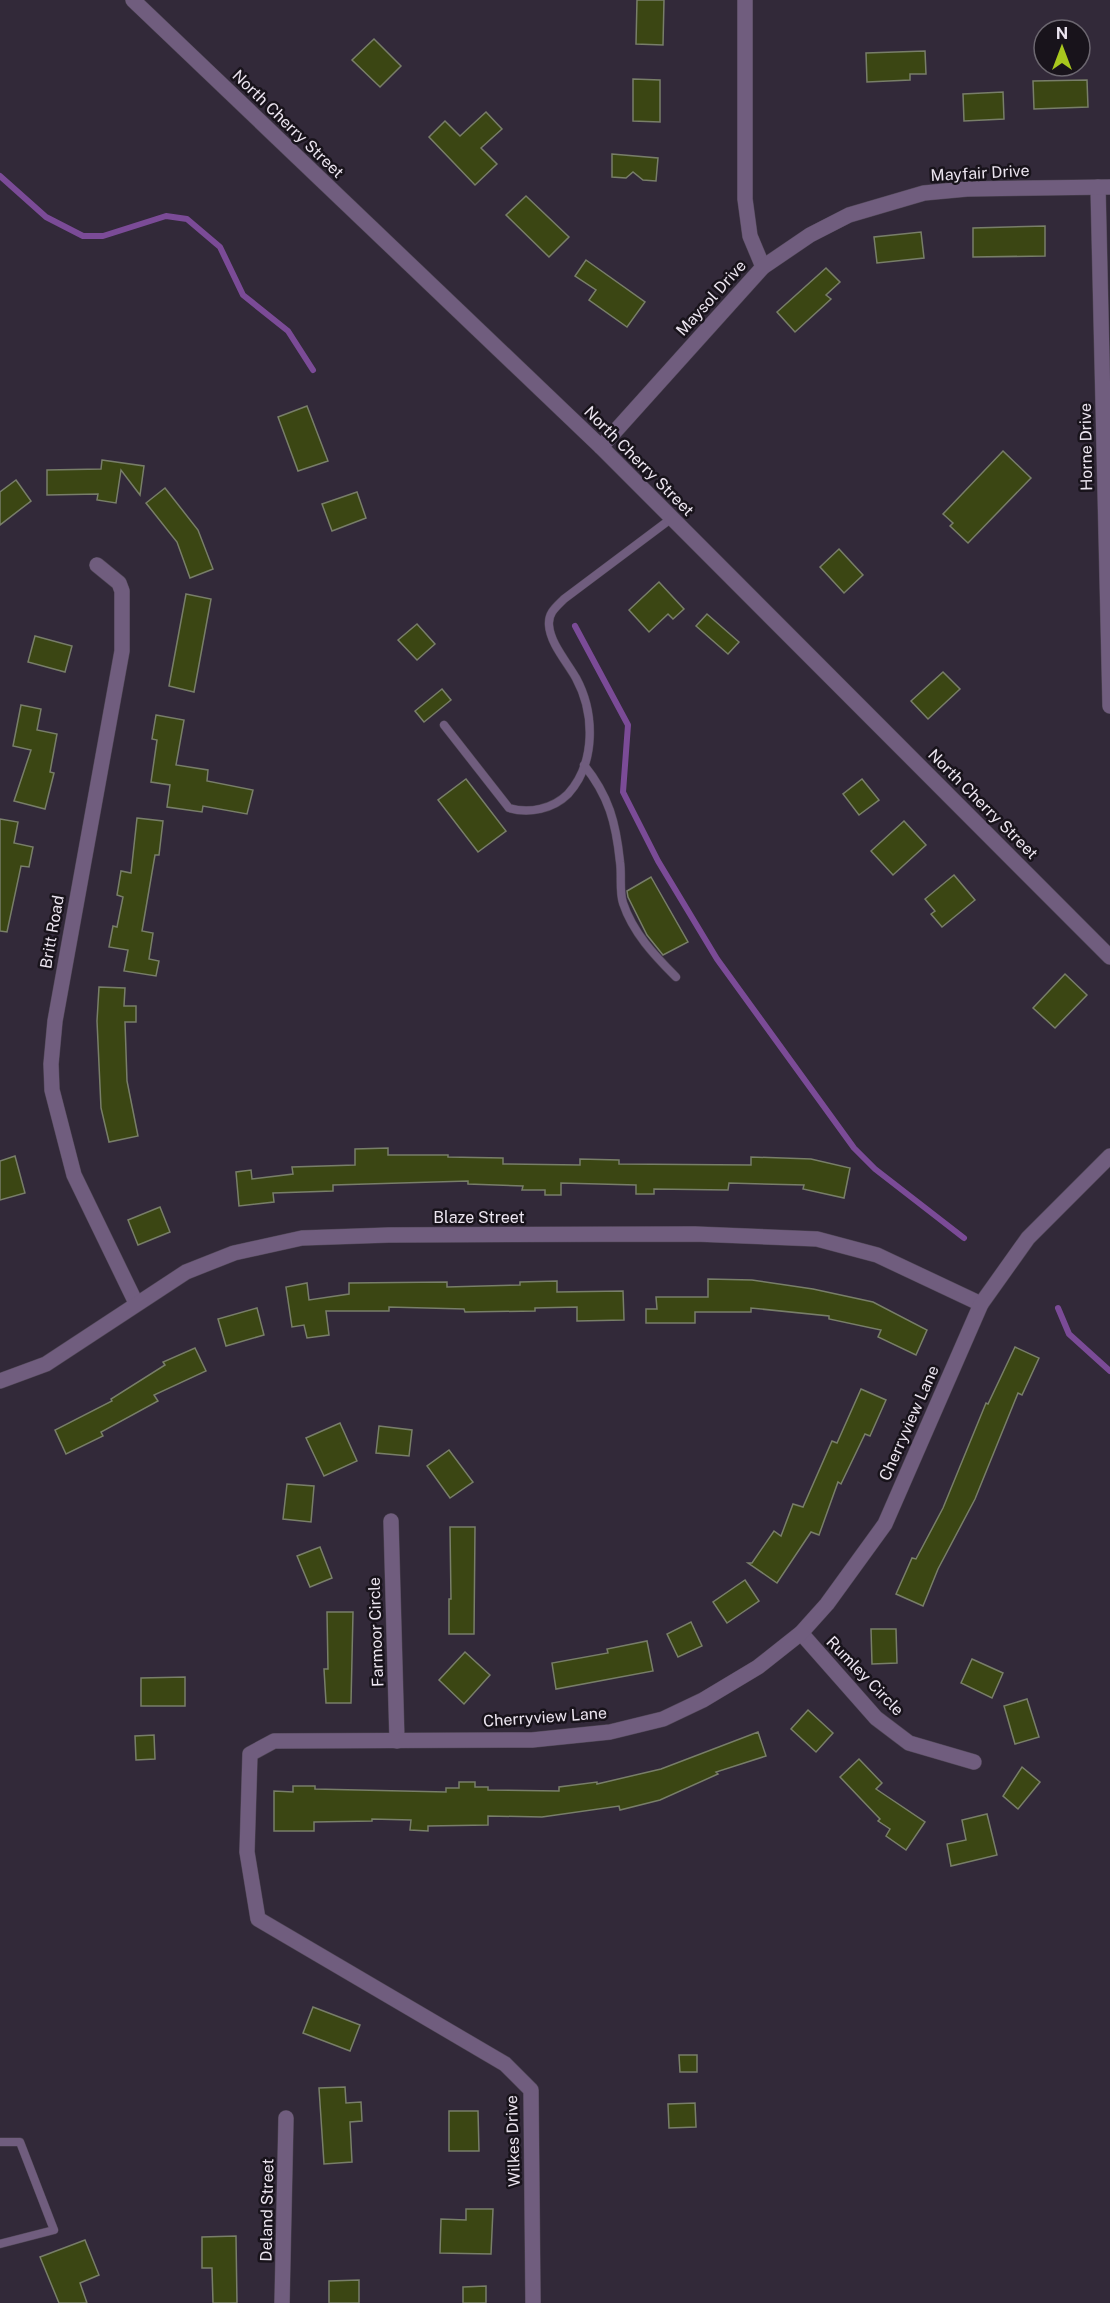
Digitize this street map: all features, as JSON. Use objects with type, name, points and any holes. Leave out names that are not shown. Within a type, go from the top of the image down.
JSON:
[{"type":"street","name":"North Cherry Street","points":[[133,0],[601,447],[1110,957]]},
{"type":"street","name":"Maysol Drive","points":[[601,447],[763,267],[750,236],[745,199],[745,0]]},
{"type":"street","name":"Mayfair Drive","points":[[763,267],[810,235],[849,215],[924,193],[968,189],[1104,187]]},
{"type":"street","name":"Horne Drive","points":[[1104,187],[1110,706]]},
{"type":"street","name":"Britt Road","points":[[97,565],[119,583],[122,591],[122,651],[55,1021],[52,1090],[74,1175],[136,1303]]},
{"type":"street","name":"Cherryview Lane","points":[[377,1991],[258,1919],[247,1852],[250,1754],[274,1742],[532,1740],[610,1732],[663,1719],[703,1700],[758,1667],[801,1634],[827,1604],[885,1524],[981,1304],[1028,1238],[1110,1156]]},
{"type":"street","name":"Blaze Street","points":[[0,1381],[46,1365],[136,1303],[186,1272],[234,1253],[302,1238],[389,1235],[695,1234],[817,1239],[877,1255],[981,1304]]},
{"type":"street","name":"Farmoor Circle","points":[[391,1521],[397,1741]]},
{"type":"street","name":"Rumley Circle","points":[[801,1634],[876,1718],[909,1743],[974,1762]]},
{"type":"street","name":"Wilkes Drive","points":[[377,1991],[505,2064],[531,2090],[533,2303]]},
{"type":"street","name":"Deland Street","points":[[282,2303],[286,2118]]},
{"type":"lane","points":[[444,725],[498,798],[509,808],[518,811],[549,807],[563,798],[573,788],[584,765],[590,726],[578,681],[552,637],[549,625],[550,612],[672,518]]},
{"type":"lane","points":[[584,765],[601,786],[613,814],[623,902],[646,946],[676,977]]},
{"type":"lane","points":[[0,2142],[20,2142],[54,2230],[0,2244]]},
{"type":"building","points":[[637,0],[664,0],[663,45],[636,44]]},
{"type":"building","points":[[374,39],[401,66],[380,87],[352,60]]},
{"type":"building","points":[[925,51],[926,74],[910,74],[910,80],[867,82],[866,53]]},
{"type":"building","points":[[633,79],[660,80],[660,122],[633,121]]},
{"type":"building","points":[[1087,80],[1088,107],[1034,109],[1033,81]]},
{"type":"building","points":[[1003,92],[1004,119],[964,121],[963,94]]},
{"type":"building","points":[[486,112],[502,129],[481,148],[497,164],[475,185],[429,137],[445,121],[460,136]]},
{"type":"building","points":[[612,154],[658,158],[656,181],[643,180],[633,172],[626,178],[612,177]]},
{"type":"building","points":[[526,196],[569,237],[549,257],[506,215]]},
{"type":"building","points":[[1045,226],[1045,256],[973,257],[973,228]]},
{"type":"building","points":[[921,232],[924,258],[877,263],[874,237]]},
{"type":"building","points":[[586,260],[645,302],[627,327],[589,300],[596,290],[575,276]]},
{"type":"building","points":[[826,268],[840,282],[826,295],[831,299],[795,332],[777,312]]},
{"type":"building","points":[[307,406],[328,461],[298,471],[278,417]]},
{"type":"building","points":[[1003,451],[1031,478],[968,543],[950,526],[953,523],[943,514]]},
{"type":"building","points":[[102,460],[144,466],[140,495],[121,470],[116,503],[97,500],[98,494],[47,495],[47,470],[101,469]]},
{"type":"building","points":[[16,480],[31,501],[0,525],[0,492]]},
{"type":"building","points":[[165,488],[198,530],[213,569],[190,578],[177,542],[146,503]]},
{"type":"building","points":[[357,492],[366,518],[332,531],[322,504]]},
{"type":"building","points":[[839,549],[863,575],[844,593],[820,567]]},
{"type":"building","points":[[659,582],[684,609],[673,619],[668,614],[649,632],[629,610]]},
{"type":"building","points":[[186,594],[211,599],[194,692],[169,686]]},
{"type":"building","points":[[707,614],[739,642],[728,654],[696,626]]},
{"type":"building","points":[[417,624],[435,644],[417,660],[398,640]]},
{"type":"building","points":[[35,636],[72,646],[65,672],[28,662]]},
{"type":"building","points":[[943,672],[960,689],[928,719],[911,701]]},
{"type":"building","points":[[442,689],[451,700],[424,722],[415,711]]},
{"type":"building","points":[[21,705],[41,709],[37,730],[57,734],[50,772],[54,773],[45,809],[14,801],[31,750],[13,746]]},
{"type":"building","points":[[156,715],[184,720],[176,765],[208,770],[207,781],[253,790],[247,814],[203,806],[202,812],[167,807],[170,785],[151,782],[157,740],[152,739]]},
{"type":"building","points":[[466,779],[506,831],[478,852],[438,800]]},
{"type":"building","points":[[862,779],[879,800],[859,815],[843,794]]},
{"type":"building","points":[[137,818],[163,821],[159,855],[155,855],[142,931],[153,933],[149,959],[159,961],[156,976],[124,971],[128,950],[109,947],[113,926],[117,927],[123,897],[117,895],[121,871],[131,873]]},
{"type":"building","points":[[0,819],[18,822],[14,843],[33,847],[29,867],[21,866],[7,932],[0,931]]},
{"type":"building","points":[[904,821],[926,845],[893,875],[871,851]]},
{"type":"building","points":[[954,875],[975,900],[942,927],[931,914],[935,911],[925,899]]},
{"type":"building","points":[[651,877],[688,942],[663,955],[647,935],[627,891]]},
{"type":"building","points":[[1065,974],[1087,995],[1055,1028],[1033,1008]]},
{"type":"building","points":[[99,987],[125,988],[124,1006],[136,1006],[136,1022],[125,1022],[127,1081],[138,1136],[109,1142],[101,1108],[97,1021]]},
{"type":"building","points":[[388,1148],[388,1155],[503,1158],[503,1164],[580,1165],[580,1159],[619,1160],[619,1164],[751,1165],[751,1157],[811,1159],[850,1168],[844,1198],[803,1189],[804,1185],[729,1183],[728,1190],[654,1189],[654,1194],[636,1194],[636,1185],[561,1183],[561,1195],[545,1195],[545,1190],[522,1190],[523,1186],[468,1184],[468,1181],[333,1185],[333,1191],[273,1193],[274,1202],[239,1206],[236,1172],[251,1170],[252,1179],[293,1174],[292,1167],[355,1165],[355,1149]]},
{"type":"building","points":[[15,1156],[25,1193],[0,1200],[0,1161]]},
{"type":"building","points":[[160,1207],[170,1232],[138,1245],[128,1220]]},
{"type":"building","points":[[708,1279],[752,1280],[813,1289],[873,1302],[927,1330],[916,1355],[878,1337],[881,1330],[829,1319],[829,1316],[751,1308],[751,1312],[695,1312],[695,1323],[646,1323],[646,1309],[657,1309],[656,1297],[708,1297]]},
{"type":"building","points":[[557,1281],[557,1292],[623,1291],[624,1320],[577,1321],[577,1307],[535,1308],[535,1311],[465,1312],[464,1309],[389,1307],[389,1311],[326,1311],[329,1335],[307,1338],[304,1325],[292,1327],[286,1287],[307,1283],[309,1300],[349,1294],[349,1283],[447,1282],[447,1287],[520,1285],[520,1282]]},
{"type":"building","points":[[257,1308],[264,1335],[226,1346],[218,1319]]},
{"type":"building","points":[[1015,1347],[1039,1358],[1022,1395],[1018,1393],[975,1499],[938,1569],[923,1606],[896,1594],[912,1558],[916,1559],[943,1508],[986,1403],[988,1404]]},
{"type":"building","points":[[195,1348],[206,1371],[154,1395],[158,1401],[101,1432],[103,1436],[66,1454],[55,1430],[112,1401],[111,1399],[165,1365],[163,1362]]},
{"type":"building","points":[[861,1389],[886,1400],[870,1436],[865,1434],[841,1484],[838,1482],[819,1535],[811,1532],[777,1583],[748,1563],[752,1563],[774,1531],[781,1536],[793,1504],[803,1507],[832,1441],[837,1443]]},
{"type":"building","points":[[340,1423],[357,1461],[324,1476],[306,1438]]},
{"type":"building","points":[[379,1426],[412,1430],[409,1456],[376,1453]]},
{"type":"building","points":[[449,1450],[473,1482],[450,1498],[427,1466]]},
{"type":"building","points":[[287,1484],[314,1486],[311,1522],[283,1519]]},
{"type":"building","points":[[450,1527],[475,1527],[474,1634],[449,1634]]},
{"type":"building","points":[[320,1547],[332,1578],[310,1587],[297,1556]]},
{"type":"building","points":[[745,1580],[759,1601],[727,1623],[713,1602]]},
{"type":"building","points":[[327,1612],[353,1612],[351,1703],[326,1703],[324,1669],[328,1669]]},
{"type":"building","points":[[691,1622],[702,1646],[678,1657],[667,1634]]},
{"type":"building","points":[[871,1629],[896,1629],[897,1663],[872,1664]]},
{"type":"building","points":[[647,1641],[653,1671],[556,1689],[552,1663],[608,1653],[607,1649]]},
{"type":"building","points":[[465,1652],[490,1675],[464,1704],[439,1680]]},
{"type":"building","points":[[972,1659],[1003,1673],[992,1698],[961,1683]]},
{"type":"building","points":[[185,1677],[185,1706],[141,1706],[141,1678]]},
{"type":"building","points":[[1027,1699],[1039,1737],[1015,1744],[1004,1706]]},
{"type":"building","points":[[808,1710],[833,1733],[816,1752],[791,1729]]},
{"type":"building","points":[[758,1732],[766,1756],[716,1772],[718,1774],[660,1800],[620,1810],[619,1806],[542,1817],[488,1816],[488,1825],[428,1826],[428,1831],[410,1830],[411,1820],[372,1819],[372,1821],[314,1822],[314,1831],[274,1831],[274,1791],[293,1792],[293,1786],[315,1786],[315,1789],[446,1792],[446,1788],[459,1788],[459,1782],[475,1782],[475,1787],[488,1787],[488,1790],[559,1791],[559,1787],[597,1782],[597,1784],[661,1769]]},
{"type":"building","points":[[154,1735],[155,1759],[136,1760],[135,1736]]},
{"type":"building","points":[[859,1759],[882,1783],[876,1789],[925,1822],[906,1850],[886,1836],[890,1829],[878,1821],[880,1819],[840,1777]]},
{"type":"building","points":[[1022,1767],[1040,1782],[1018,1809],[1003,1796]]},
{"type":"building","points":[[987,1814],[997,1855],[951,1866],[947,1844],[966,1840],[962,1820]]},
{"type":"building","points":[[313,2007],[360,2025],[350,2051],[303,2033]]},
{"type":"building","points":[[679,2055],[697,2055],[697,2072],[680,2072]]},
{"type":"building","points":[[345,2087],[346,2103],[361,2102],[362,2121],[350,2122],[352,2162],[324,2164],[319,2088]]},
{"type":"building","points":[[695,2103],[696,2127],[669,2128],[668,2104]]},
{"type":"building","points":[[449,2111],[478,2111],[479,2151],[449,2151]]},
{"type":"building","points":[[466,2209],[493,2209],[491,2254],[440,2253],[441,2219],[466,2220]]},
{"type":"building","points":[[236,2236],[237,2303],[213,2303],[212,2268],[202,2268],[202,2237]]},
{"type":"building","points":[[85,2240],[99,2275],[80,2283],[87,2303],[59,2303],[40,2257]]},
{"type":"building","points":[[359,2280],[359,2303],[329,2303],[329,2281]]},
{"type":"building","points":[[486,2286],[486,2303],[463,2303],[463,2287]]},
{"type":"waterway","points":[[0,176],[46,217],[83,236],[103,236],[166,216],[187,219],[220,247],[243,295],[288,331],[313,370]]},
{"type":"waterway","points":[[575,626],[628,725],[623,792],[658,861],[717,959],[854,1148],[875,1169],[964,1238]]},
{"type":"waterway","points":[[1058,1308],[1069,1334],[1110,1371]]}]
